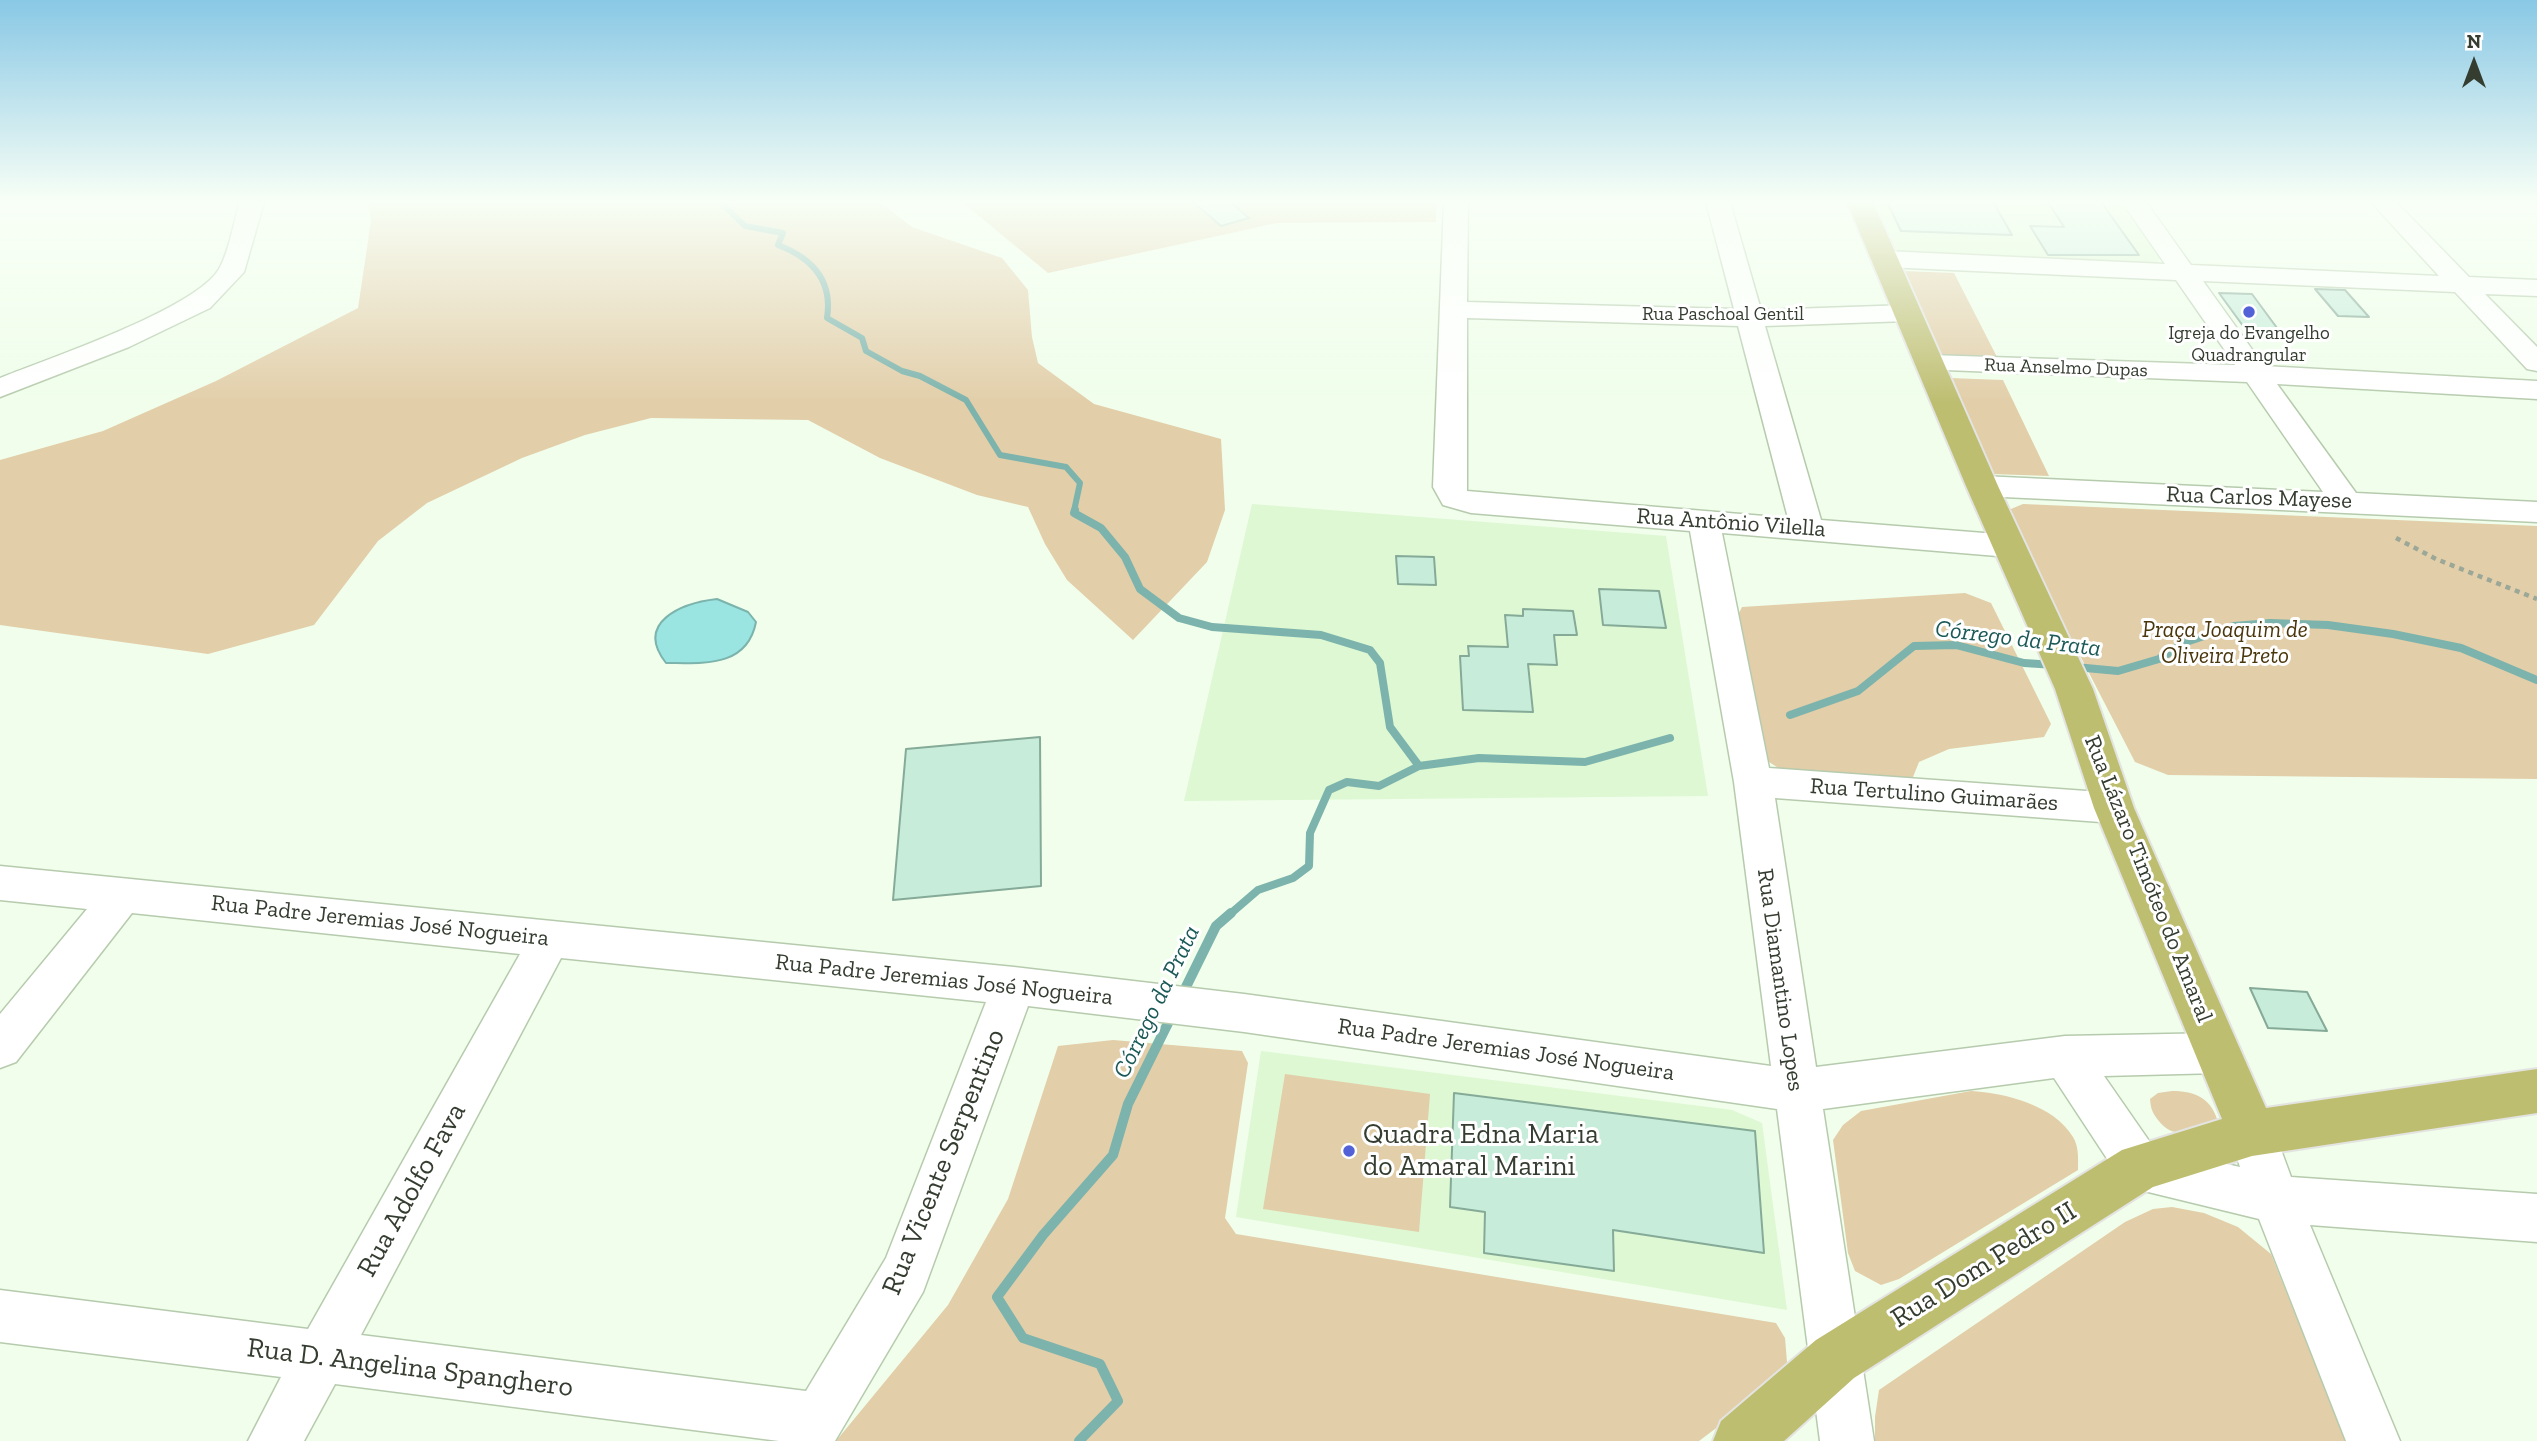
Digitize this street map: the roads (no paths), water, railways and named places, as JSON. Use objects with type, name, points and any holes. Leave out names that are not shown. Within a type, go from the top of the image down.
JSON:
[{"type":"main road","name":"Rua Lázaro Timóteo do Amaral","points":[[1889,269],[1982,486],[2074,689],[2114,808],[2252,1132]]},
{"type":"main road","name":"Rua Dom Pedro II","points":[[1741,1441],[1835,1359],[2140,1167],[2252,1132],[2537,1091]]},
{"type":"street","points":[[0,388],[119,341],[201,302],[232,269]]},
{"type":"street","points":[[1454,310],[1455,269]]},
{"type":"street","points":[[1737,269],[1807,528]]},
{"type":"street","points":[[2117,269],[2537,288]]},
{"type":"street","points":[[2184,269],[2345,501]]},
{"type":"street","points":[[2447,269],[2537,363]]},
{"type":"street","name":"Rua Paschoal Gentil","points":[[1454,310],[1750,318],[1908,313]]},
{"type":"street","name":"Rua Antônio Vilella","points":[[1454,310],[1449,487],[1454,498],[1471,503],[2010,546]]},
{"type":"street","name":"Rua Anselmo Dupas","points":[[1930,363],[2256,374],[2537,390]]},
{"type":"street","name":"Rua Carlos Mayese","points":[[1982,486],[2537,512]]},
{"type":"street","name":"Rua Diamantino Lopes","points":[[1704,521],[1753,782],[1847,1441]]},
{"type":"street","name":"Rua Tertulino Guimarães","points":[[1753,782],[2114,808]]},
{"type":"street","name":"Rua Padre Jeremias José Nogueira","points":[[0,883],[1118,998],[1244,1013],[1796,1091],[2065,1056],[2219,1053]]},
{"type":"street","points":[[0,1048],[123,894]]},
{"type":"street","name":"Rua Adolfo Fava","points":[[275,1441],[550,939]]},
{"type":"street","name":"Rua Vicente Serpentino","points":[[809,1430],[905,1274],[1014,986]]},
{"type":"street","points":[[2065,1056],[2140,1167],[2275,1199],[2537,1218]]},
{"type":"street","points":[[2252,1132],[2275,1199],[2373,1441]]},
{"type":"street","name":"Rua D. Angelina Spanghero","points":[[0,1316],[320,1356],[809,1430]]},
{"type":"water","points":[[717,599],[748,612],[756,622],[751,637],[743,648],[721,660],[666,663],[658,649],[656,636],[666,617],[690,605]]},
{"type":"waterway","points":[[815,269],[827,292],[827,318],[862,338],[866,351],[902,371],[920,376],[966,400],[1000,455],[1066,467],[1080,483],[1074,511]]},
{"type":"waterway","points":[[1075,510],[1074,513],[1101,528],[1125,557],[1140,589],[1179,618],[1212,627],[1321,635],[1370,650],[1380,663],[1390,727],[1419,766]]},
{"type":"waterway","name":"Córrego da Prata","points":[[2075,667],[2118,671],[2159,659],[2186,642],[2234,626],[2270,623],[2328,625],[2393,634],[2461,648],[2537,680]]},
{"type":"waterway","name":"Córrego da Prata","points":[[1790,715],[1858,691],[1914,646],[1956,645],[2024,663],[2055,665]]},
{"type":"waterway","name":"Córrego da Prata","points":[[1419,766],[1479,758],[1585,762],[1670,738]]},
{"type":"waterway","name":"Córrego da Prata","points":[[1229,915],[1258,890],[1293,878],[1309,866],[1310,833],[1329,790],[1347,782],[1379,786],[1419,766]]},
{"type":"waterway","name":"Córrego da Prata","points":[[1181,997],[1216,926],[1231,913]]},
{"type":"waterway","name":"Córrego da Prata","points":[[1079,1441],[1118,1401],[1100,1364],[1023,1338],[997,1297],[1043,1235],[1113,1155],[1128,1104],[1172,1015]]},
{"type":"place","name":"Igreja do Evangelho Quadrangular","points":[[2249,312]]},
{"type":"place","name":"Quadra Edna Maria do Amaral Marini","points":[[1349,1151]]},
{"type":"park label","name":"Praça Joaquim de Oliveira Preto","points":[[2225,643]]}]
